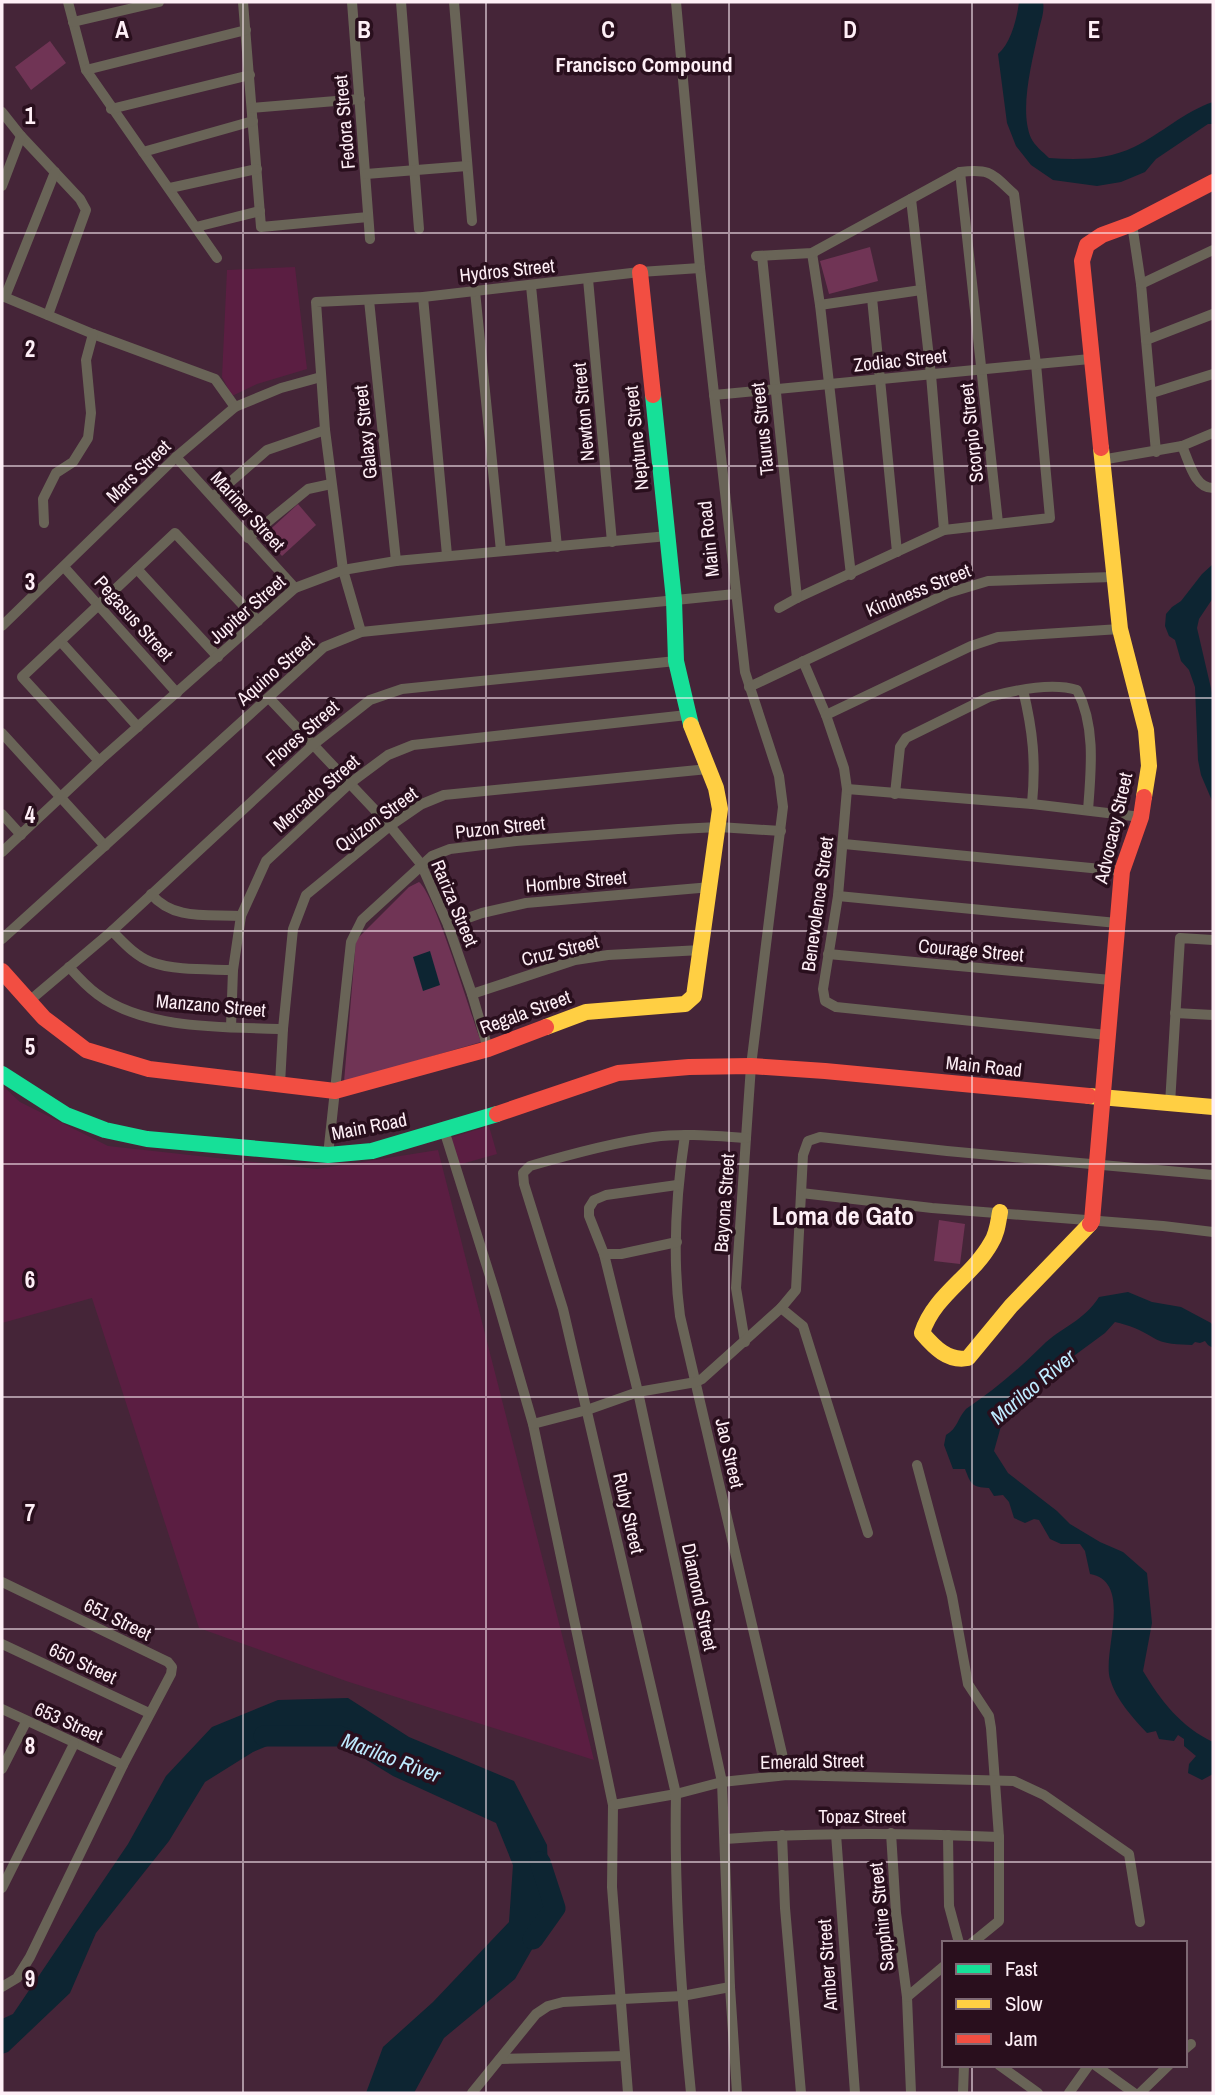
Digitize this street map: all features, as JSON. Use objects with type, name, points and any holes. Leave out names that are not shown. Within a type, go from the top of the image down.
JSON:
[{"type":"street","points":[[68,2],[86,70],[217,258]]},
{"type":"street","points":[[73,22],[159,2]]},
{"type":"street","points":[[243,2],[261,227],[368,217]]},
{"type":"street","name":"Fedora Street","points":[[352,2],[370,239]]},
{"type":"street","points":[[401,2],[419,229]]},
{"type":"street","points":[[454,2],[472,221]]},
{"type":"street","name":"Main Road","points":[[676,2],[700,268],[745,672],[779,776],[783,807],[751,1066]]},
{"type":"street","points":[[86,70],[246,30]]},
{"type":"street","points":[[111,109],[250,75]]},
{"type":"street","points":[[252,108],[360,99]]},
{"type":"street","points":[[2,112],[85,204],[86,211],[48,315]]},
{"type":"street","points":[[143,152],[253,121]]},
{"type":"street","points":[[2,186],[21,136]]},
{"type":"street","points":[[366,174],[467,166]]},
{"type":"street","points":[[170,188],[257,169]]},
{"type":"street","points":[[779,608],[797,598],[850,575],[944,530],[1050,518],[1036,365],[1014,194],[984,170],[960,172],[812,253],[850,575]]},
{"type":"street","points":[[55,172],[4,296],[93,334],[215,379],[235,407]]},
{"type":"street","name":"Scorpio Street","points":[[960,172],[998,523]]},
{"type":"street","name":"Advocacy Street","points":[[1092,1221],[1122,871],[1141,817],[1149,766],[1146,730],[1120,629],[1113,577],[1082,261],[1087,244],[1213,182]]},
{"type":"street","points":[[911,199],[931,375],[944,530]]},
{"type":"street","points":[[196,227],[260,211]]},
{"type":"street","points":[[1132,224],[1141,284],[1156,452]]},
{"type":"street","points":[[1141,284],[1213,250]]},
{"type":"street","name":"Taurus Street","points":[[797,598],[759,256],[812,253]]},
{"type":"street","name":"Hydros Street","points":[[321,377],[316,302],[424,297],[639,272],[700,268]]},
{"type":"street","name":"Neptune Street","points":[[639,272],[674,600]]},
{"type":"street","name":"Newton Street","points":[[588,279],[612,542]]},
{"type":"street","points":[[531,286],[557,547]]},
{"type":"street","points":[[820,305],[921,289]]},
{"type":"street","points":[[475,291],[501,551]]},
{"type":"street","points":[[424,297],[447,555]]},
{"type":"street","points":[[872,298],[897,552]]},
{"type":"street","name":"Galaxy Street","points":[[369,300],[396,561]]},
{"type":"street","points":[[1146,340],[1213,314]]},
{"type":"street","points":[[44,523],[43,499],[57,473],[74,462],[88,438],[91,413],[86,360],[93,334]]},
{"type":"street","name":"Zodiac Street","points":[[714,395],[1090,359]]},
{"type":"street","points":[[1152,393],[1213,374]]},
{"type":"street","points":[[321,377],[342,570],[362,632]]},
{"type":"street","name":"Mars Street","points":[[2,626],[176,457],[235,407],[281,388],[321,377]]},
{"type":"street","points":[[213,498],[267,450],[325,430]]},
{"type":"street","points":[[1101,460],[1182,446],[1213,433]]},
{"type":"street","points":[[1182,446],[1198,483],[1208,489],[1213,488]]},
{"type":"street","name":"Mariner Street","points":[[176,457],[295,588]]},
{"type":"street","points":[[248,538],[309,489],[331,484]]},
{"type":"street","points":[[99,761],[22,677],[175,533],[258,621]]},
{"type":"street","name":"Jupiter Street","points":[[2,852],[99,761],[295,588],[342,570],[396,561],[668,536]]},
{"type":"street","name":"Pegasus Street","points":[[64,567],[177,693]]},
{"type":"street","points":[[137,569],[218,657]]},
{"type":"street","name":"Kindness Street","points":[[749,687],[948,593],[988,581],[1113,577]]},
{"type":"street","name":"Aquino Street","points":[[2,939],[324,647],[362,632],[735,594]]},
{"type":"street","name":"Regala Street","points":[[2,971],[44,1018],[86,1050],[149,1069],[335,1091],[488,1049],[586,1012],[685,1004],[694,996],[720,809],[716,788],[687,715],[676,661],[674,600]]},
{"type":"street","points":[[826,715],[971,646],[998,637],[1120,629]]},
{"type":"street","points":[[61,642],[138,727]]},
{"type":"street","name":"Flores Street","points":[[28,1002],[111,931],[314,744],[370,700],[402,689],[676,661]]},
{"type":"street","name":"Benevolence Street","points":[[803,661],[826,715],[844,768],[847,789],[838,896],[823,989],[825,1001],[836,1007],[1107,1034]]},
{"type":"street","points":[[895,794],[900,747],[906,738],[989,697],[1023,690],[1066,687],[1077,690],[1083,701],[1089,727],[1091,772],[1088,810]]},
{"type":"street","points":[[1023,690],[1033,732],[1035,768],[1032,804]]},
{"type":"street","name":"Rariza Street","points":[[269,698],[390,826],[421,864],[472,994],[488,1049]]},
{"type":"street","name":"Mercado Street","points":[[231,1027],[233,970],[241,916],[266,861],[349,784],[388,755],[413,745],[687,715]]},
{"type":"street","points":[[2,733],[105,846]]},
{"type":"street","name":"Quizon Street","points":[[280,1084],[293,929],[306,895],[390,826],[422,804],[444,795],[709,769]]},
{"type":"street","points":[[847,789],[1032,804],[1141,817]]},
{"type":"street","points":[[2,814],[21,835]]},
{"type":"street","name":"Puzon Street","points":[[328,1155],[351,942],[362,920],[432,856],[450,849],[516,841],[719,827],[781,831]]},
{"type":"street","points":[[844,844],[1122,871]]},
{"type":"street","name":"Hombre Street","points":[[447,925],[526,902],[710,887]]},
{"type":"street","points":[[151,894],[159,903],[177,913],[241,916]]},
{"type":"street","points":[[838,896],[1116,923]]},
{"type":"street","points":[[111,931],[131,950],[151,962],[178,967],[233,970]]},
{"type":"street","points":[[1170,1104],[1180,938],[1213,940]]},
{"type":"street","name":"Cruz Street","points":[[472,994],[575,960],[608,955],[701,950]]},
{"type":"street","name":"Courage Street","points":[[828,954],[1111,980]]},
{"type":"street","name":"Manzano Street","points":[[69,967],[98,995],[128,1012],[159,1020],[283,1029]]},
{"type":"street","points":[[1175,1013],[1213,1015]]},
{"type":"street","name":"Main Road","points":[[2,1074],[66,1115],[86,1124],[128,1136],[328,1155],[372,1151],[518,1108],[618,1073],[689,1067],[751,1066],[825,1071],[1213,1107]]},
{"type":"street","name":"Bayona Street","points":[[745,1342],[736,1287],[751,1066]]},
{"type":"street","points":[[444,1130],[533,1424],[613,1805],[612,1887],[628,2093]]},
{"type":"street","name":"Ruby Street","points":[[691,2093],[676,1890],[676,1794],[563,1309],[524,1184],[523,1173],[530,1166],[592,1148],[654,1137],[685,1135],[746,1138]]},
{"type":"street","name":"Jao Street","points":[[685,1135],[677,1185],[676,1290],[680,1316],[787,1775]]},
{"type":"street","points":[[533,1424],[587,1410],[638,1392],[696,1382],[781,1308],[796,1290],[803,1155],[808,1141],[820,1137],[1213,1175]]},
{"type":"street","name":"Diamond Street","points":[[677,1185],[606,1195],[594,1200],[589,1208],[589,1216],[604,1254],[638,1392],[722,1782],[737,2093]]},
{"type":"street","points":[[801,1193],[932,1208],[1213,1232]]},
{"type":"street","points":[[1000,1212],[991,1244],[953,1285],[924,1323],[922,1333],[928,1341],[960,1361],[968,1358],[1002,1315],[1081,1236],[1092,1221]]},
{"type":"street","points":[[604,1254],[621,1254],[677,1242]]},
{"type":"street","points":[[781,1308],[803,1326],[868,1533]]},
{"type":"street","points":[[917,1465],[952,1596],[968,1684],[989,1716],[997,1781],[999,1921],[974,1941]]},
{"type":"street","name":"651 Street","points":[[2,1582],[168,1662],[172,1667],[171,1674],[149,1713]]},
{"type":"street","name":"650 Street","points":[[2,1644],[149,1713]]},
{"type":"street","name":"653 Street","points":[[2,1709],[122,1765]]},
{"type":"street","points":[[2,1987],[17,1978],[30,1957],[149,1713]]},
{"type":"street","points":[[2,1769],[26,1722]]},
{"type":"street","points":[[2,1888],[74,1744]]},
{"type":"street","name":"Emerald Street","points":[[613,1805],[676,1794],[722,1782],[787,1775],[1014,1782],[1044,1795],[1129,1854],[1140,1922]]},
{"type":"street","name":"Topaz Street","points":[[725,1839],[891,1833],[999,1837]]},
{"type":"street","name":"Sapphire Street","points":[[891,1833],[896,1913],[907,1997],[911,2093]]},
{"type":"street","name":"Amber Street","points":[[836,1834],[855,2093]]},
{"type":"street","points":[[782,1835],[785,1908],[801,2093]]},
{"type":"street","points":[[948,1835],[949,1906],[958,1941]]},
{"type":"street","points":[[907,1997],[942,1968]]},
{"type":"street","points":[[472,2093],[536,2014],[548,2006],[563,2002],[682,1996],[730,1987]]},
{"type":"street","points":[[499,2059],[625,2056]]},
{"type":"street","points":[[963,2093],[964,2067]]},
{"type":"street","points":[[1002,2067],[1038,2093]]},
{"type":"street","points":[[1069,2093],[1088,2067]]},
{"type":"street","points":[[1099,2067],[1137,2093],[1167,2067]]},
{"type":"shaded area","points":[[50,41],[66,63],[31,90],[15,67]]},
{"type":"shaded area","points":[[870,247],[878,281],[829,294],[820,261]]},
{"type":"shaded area","points":[[295,267],[307,369],[257,384],[232,396],[222,377],[227,270]]},
{"type":"shaded area","points":[[298,504],[316,525],[282,556],[263,536]]},
{"type":"shaded area","points":[[419,882],[426,891],[443,931],[481,1042],[344,1082],[356,940],[409,887]]},
{"type":"shaded area","points":[[2,1085],[20,1102],[108,1146],[317,1169],[438,1150],[594,1760],[346,1681],[199,1628],[92,1298],[2,1323]]},
{"type":"shaded area","points":[[489,1126],[497,1154],[458,1165],[450,1138]]},
{"type":"shaded area","points":[[939,1220],[965,1224],[960,1264],[934,1261]]},
{"type":"water","points":[[1019,2],[1043,2],[1043,14],[1028,86],[1026,114],[1031,138],[1049,158],[1092,158],[1124,151],[1213,102],[1213,124],[1208,124],[1156,159],[1145,172],[1121,182],[1097,186],[1053,180],[1031,165],[1016,146],[1007,123],[998,54],[1010,37]]},
{"type":"water","points":[[1213,564],[1213,598],[1199,619],[1197,628],[1213,697],[1213,803],[1201,775],[1198,760],[1195,687],[1189,670],[1181,661],[1175,640],[1169,636],[1165,626],[1166,614]]},
{"type":"water","points":[[430,951],[440,985],[423,991],[413,957]]},
{"type":"water","points":[[1128,1292],[1152,1302],[1181,1307],[1211,1323],[1213,1348],[1205,1341],[1192,1345],[1172,1344],[1115,1322],[1105,1333],[1037,1383],[1003,1419],[994,1451],[1008,1473],[1070,1524],[1123,1552],[1147,1573],[1152,1623],[1143,1671],[1173,1712],[1191,1729],[1213,1742],[1213,1774],[1202,1780],[1188,1773],[1189,1764],[1196,1756],[1184,1746],[1184,1739],[1178,1735],[1174,1741],[1159,1739],[1156,1731],[1147,1733],[1116,1694],[1109,1667],[1114,1619],[1111,1590],[1103,1580],[1090,1574],[1085,1551],[1080,1544],[1061,1544],[1050,1539],[1039,1520],[1025,1523],[1014,1518],[1009,1502],[1003,1495],[994,1496],[989,1488],[973,1484],[965,1469],[953,1469],[944,1445],[946,1435],[966,1409],[1006,1379],[1049,1339],[1086,1313],[1099,1297]]},
{"type":"water","points":[[348,1698],[409,1737],[514,1781],[547,1845],[550,1918],[515,1979],[444,2038],[414,2093],[366,2093],[383,2047],[433,2002],[509,1922],[513,1865],[496,1823],[393,1776],[339,1743],[306,1730],[253,1752],[205,1782],[169,1841],[96,1933],[70,1993],[8,2052],[2,2054],[2,2019],[13,2014],[128,1844],[166,1776],[212,1727],[278,1700]]},
{"type":"waterway","name":"Marilao River","points":[[264,1736],[339,1736],[347,1739]]},
{"type":"waterway","name":"Marilao River","points":[[533,1939],[555,1908],[540,1862]]},
{"type":"traffic: fast","points":[[653,395],[674,600],[676,661],[691,725]]},
{"type":"traffic: fast","points":[[2,1074],[66,1115],[105,1130],[147,1139],[328,1155],[372,1151],[497,1114]]},
{"type":"traffic: slow","points":[[1101,448],[1120,629],[1146,730],[1149,766],[1144,797]]},
{"type":"traffic: slow","points":[[546,1027],[586,1012],[685,1004],[694,996],[720,809],[716,788],[691,725]]},
{"type":"traffic: slow","points":[[1089,1096],[1213,1107]]},
{"type":"traffic: slow","points":[[1000,1212],[991,1243],[974,1266],[935,1308],[922,1333],[948,1356],[968,1358],[1011,1306],[1090,1224]]},
{"type":"traffic: jam","points":[[1101,448],[1082,261],[1087,245],[1102,235],[1132,224],[1213,182]]},
{"type":"traffic: jam","points":[[640,272],[653,395]]},
{"type":"traffic: jam","points":[[1090,1224],[1122,871],[1141,817],[1144,797]]},
{"type":"traffic: jam","points":[[2,971],[44,1018],[86,1050],[149,1069],[335,1091],[488,1049],[546,1027]]},
{"type":"traffic: jam","points":[[497,1114],[618,1073],[689,1067],[751,1066],[825,1071],[1089,1096]]},
{"type":"district","name":"Francisco Compound","points":[[644,65]]},
{"type":"district","name":"Loma de Gato","points":[[843,1216]]}]
